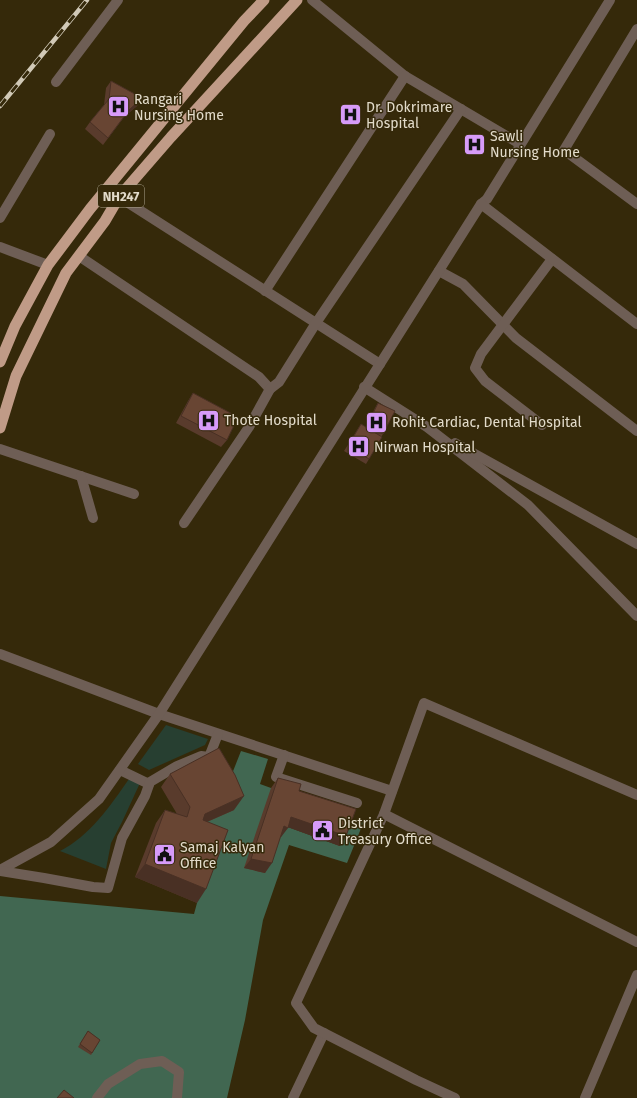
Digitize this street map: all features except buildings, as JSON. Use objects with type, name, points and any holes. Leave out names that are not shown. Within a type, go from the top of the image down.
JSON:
[{"type":"highway","name":"NH247","points":[[0,362],[15,326],[48,265],[90,209],[244,21],[264,0]]},
{"type":"highway","name":"NH247","points":[[0,428],[16,376],[66,273],[105,221],[119,197],[171,137],[297,0]]},
{"type":"street","points":[[56,82],[118,0]]},
{"type":"street","points":[[312,0],[405,76],[520,144]]},
{"type":"street","points":[[0,871],[50,842],[99,799],[120,770],[159,714],[364,387],[481,204],[487,199],[610,0]]},
{"type":"street","points":[[635,199],[564,150],[637,29]]},
{"type":"street","points":[[265,291],[405,76]]},
{"type":"street","points":[[184,523],[249,427],[270,389],[279,382],[316,323],[461,109]]},
{"type":"street","points":[[0,218],[50,134]]},
{"type":"street","points":[[119,197],[380,364]]},
{"type":"street","points":[[481,204],[637,324]]},
{"type":"street","points":[[0,247],[48,265]]},
{"type":"street","points":[[79,256],[259,377],[270,389]]},
{"type":"street","points":[[542,425],[485,381],[474,368],[481,354],[552,259]]},
{"type":"street","points":[[439,271],[463,284],[516,338],[637,431]]},
{"type":"street","points":[[364,387],[427,428],[528,505],[637,616]]},
{"type":"street","points":[[427,428],[520,478],[637,544]]},
{"type":"street","points":[[0,449],[134,494]]},
{"type":"street","points":[[81,476],[93,518]]},
{"type":"street","points":[[0,654],[159,714],[392,792]]},
{"type":"street","points":[[451,1097],[314,1028],[296,1003],[384,814],[424,703],[637,795]]},
{"type":"street","points":[[210,757],[218,734]]},
{"type":"street","points":[[0,871],[93,887],[108,888],[122,838],[145,796],[149,784],[177,766],[201,756],[210,757],[219,762]]},
{"type":"street","points":[[284,756],[276,777],[357,803]]},
{"type":"street","points":[[120,770],[149,784]]},
{"type":"street","points":[[384,814],[637,942]]},
{"type":"street","points":[[585,1098],[637,976]]},
{"type":"street","points":[[293,1098],[324,1033]]},
{"type":"street","points":[[97,1098],[108,1084],[140,1064],[162,1061],[179,1072],[177,1098]]},
{"type":"green space","points":[[166,725],[208,739],[205,745],[149,770],[138,764]]},
{"type":"green space","points":[[241,751],[268,759],[260,784],[271,788],[285,826],[340,846],[349,819],[364,821],[347,863],[289,845],[263,920],[245,1020],[227,1098],[0,1098],[0,896],[194,914],[197,903],[193,834],[226,789]]},
{"type":"green space","points":[[129,779],[140,783],[111,843],[106,869],[60,851],[71,845],[99,820]]},
{"type":"railway","points":[[0,106],[87,0]]},
{"type":"place","name":"Rangari Nursing Home","points":[[119,107]]},
{"type":"place","name":"Dr. Dokrimare Hospital","points":[[351,115]]},
{"type":"place","name":"Sawli Nursing Home","points":[[474,144]]},
{"type":"place","name":"Thote Hospital","points":[[209,420]]},
{"type":"place","name":"Rohit Cardiac, Dental Hospital","points":[[376,422]]},
{"type":"place","name":"Nirwan Hospital","points":[[358,447]]},
{"type":"place","name":"District Treasury Office","points":[[322,831]]},
{"type":"place","name":"Samaj Kalyan Office","points":[[165,855]]}]
